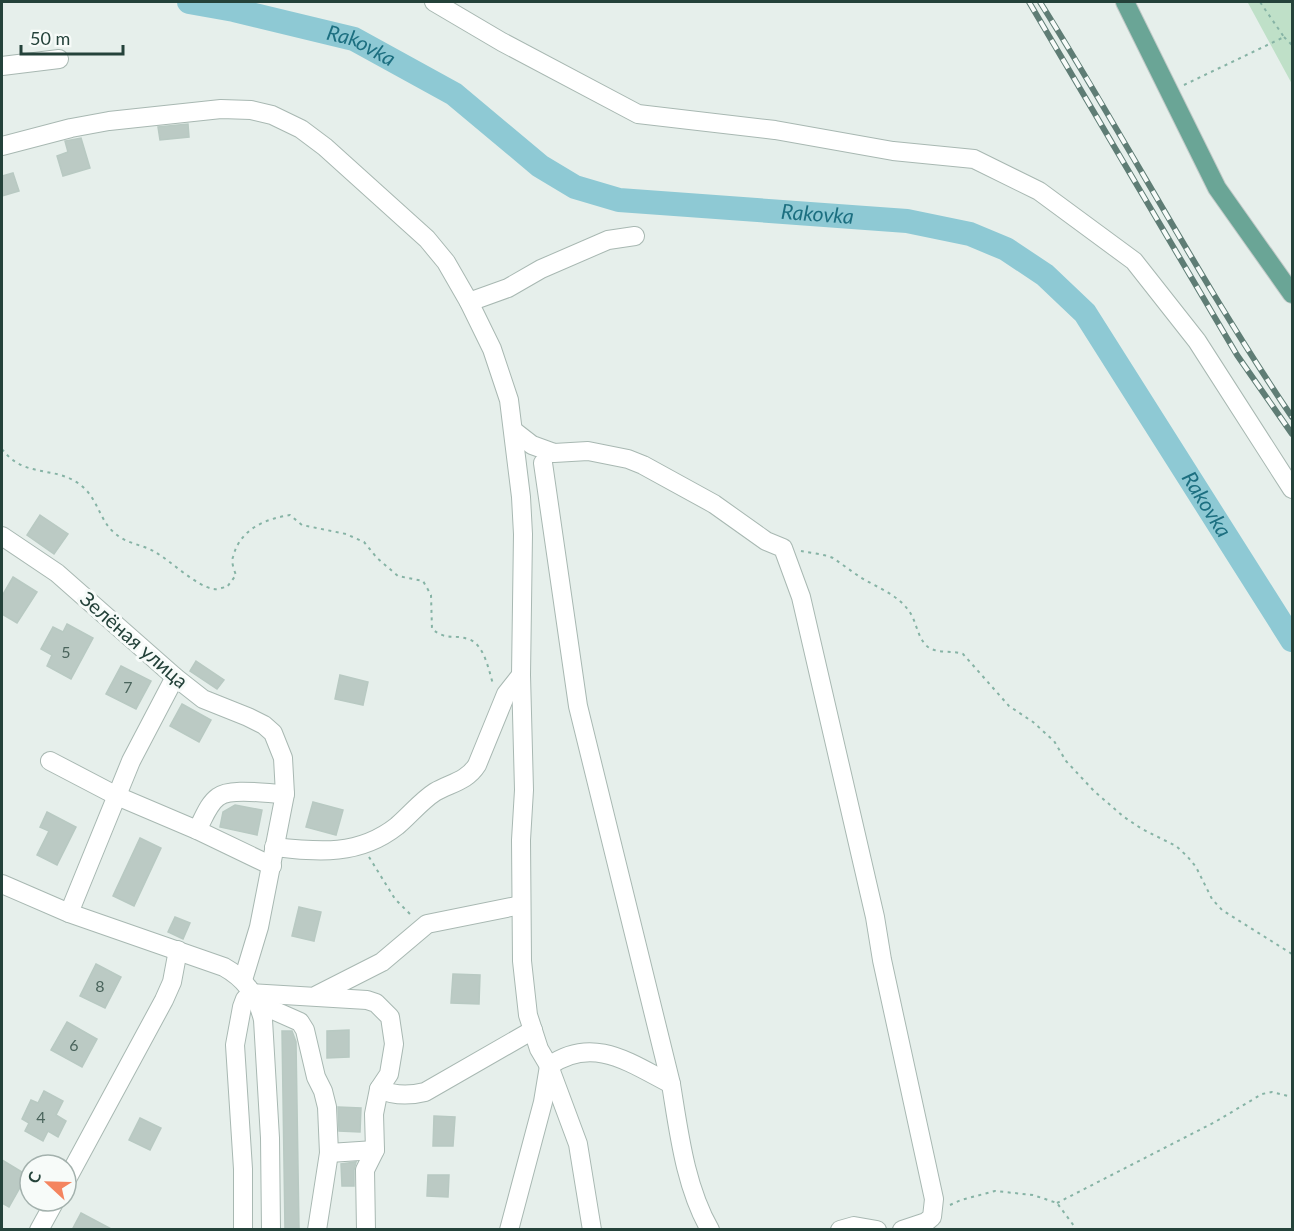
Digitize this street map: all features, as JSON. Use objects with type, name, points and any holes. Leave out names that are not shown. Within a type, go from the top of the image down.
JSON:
[{"type":"main road","points":[[1125,2],[1217,188],[1293,294]]},
{"type":"street","points":[[434,2],[502,42],[638,114],[775,130],[893,151],[974,159],[1038,191],[1134,261],[1197,341],[1293,489]]},
{"type":"street","points":[[2,66],[59,59]]},
{"type":"street","points":[[2,146],[71,128],[174,114],[221,109],[250,110],[272,115],[301,129],[326,147],[428,239],[446,262],[469,302],[492,349],[509,400],[521,497],[523,534],[521,675],[524,790],[521,905],[522,961],[528,1015],[539,1049],[549,1066],[578,1144],[592,1230]]},
{"type":"street","points":[[469,302],[508,288],[541,269],[608,240],[635,236]]},
{"type":"street","points":[[514,431],[548,458],[578,706],[671,1084],[680,1143],[701,1214],[710,1230]]},
{"type":"street","points":[[521,497],[548,458],[588,451],[610,454],[643,465],[714,504],[766,541],[783,548],[801,597],[877,925],[882,960],[934,1199],[932,1217],[926,1222],[902,1230]]},
{"type":"street","name":"Зелёная улица","points":[[2,536],[57,573],[203,699],[248,717],[264,725],[273,733],[283,758],[285,794]]},
{"type":"street","points":[[274,847],[318,852],[362,846],[394,828],[436,792],[464,780],[471,774],[488,741],[506,694],[521,675]]},
{"type":"street","points":[[69,913],[130,761],[175,677]]},
{"type":"street","points":[[50,760],[117,796],[197,830],[272,866]]},
{"type":"street","points":[[197,830],[213,802],[228,792],[285,794],[259,927],[250,992],[242,1007],[235,1045],[241,1136],[243,1230]]},
{"type":"street","points":[[2,884],[69,913],[224,967],[250,992],[300,1022],[305,1030],[316,1077],[327,1107],[328,1154],[317,1230]]},
{"type":"street","points":[[315,996],[382,962],[427,924],[521,905]]},
{"type":"street","points":[[78,1159],[164,1000],[172,982],[178,950]]},
{"type":"street","points":[[250,992],[367,1000],[375,1003],[390,1017],[394,1044],[393,1060],[389,1074],[378,1089],[374,1114],[375,1150],[365,1170],[366,1230]]},
{"type":"street","points":[[250,992],[263,1020],[270,1138],[271,1230]]},
{"type":"street","points":[[378,1089],[410,1096],[425,1092],[533,1030]]},
{"type":"street","points":[[509,1230],[543,1102],[549,1066],[561,1057],[572,1053],[604,1052],[671,1084]]},
{"type":"street","points":[[328,1154],[375,1150]]},
{"type":"street","points":[[39,1230],[48,1213]]},
{"type":"street","points":[[840,1230],[854,1226],[877,1230]]},
{"type":"path","points":[[1260,2],[1284,37],[1293,45]]},
{"type":"path","points":[[1171,92],[1284,37]]},
{"type":"path","points":[[2,449],[22,467],[60,474],[83,486],[98,504],[104,522],[118,536],[153,550],[173,562],[196,581],[213,589],[227,587],[236,575],[232,558],[239,544],[256,524],[274,518],[290,515],[302,525],[346,534],[364,542],[377,558],[398,576],[423,581],[431,595],[432,629],[442,637],[470,639],[479,646],[497,693]]},
{"type":"path","points":[[783,548],[832,558],[892,595],[909,610],[921,639],[930,648],[941,652],[953,651],[963,654],[1009,706],[1033,722],[1054,741],[1066,761],[1094,790],[1124,817],[1176,846],[1187,856],[1196,867],[1212,899],[1222,910],[1293,954]]},
{"type":"path","points":[[362,846],[399,903],[414,917],[427,924]]},
{"type":"path","points":[[1057,1203],[1215,1122],[1262,1094],[1272,1092],[1293,1097]]},
{"type":"path","points":[[932,1217],[961,1200],[995,1191],[1033,1195],[1057,1203],[1077,1230]]},
{"type":"green space","points":[[1292,2],[1292,84],[1248,3]]},
{"type":"building","points":[[188,124],[189,137],[160,140],[158,127]]},
{"type":"building","points":[[81,138],[90,168],[63,176],[57,156],[68,152],[65,141]]},
{"type":"building","points":[[13,173],[19,191],[2,196],[2,176]]},
{"type":"building","points":[[40,515],[68,534],[54,554],[27,535]]},
{"type":"building","points":[[13,577],[37,592],[17,623],[2,614],[2,596]]},
{"type":"building","points":[[67,624],[93,638],[71,679],[47,666],[52,655],[41,649],[53,627],[63,632]]},
{"type":"building","points":[[196,661],[224,680],[217,689],[190,671]]},
{"type":"building","points":[[121,666],[151,681],[136,709],[106,694]]},
{"type":"building","points":[[340,675],[368,682],[363,705],[335,699]]},
{"type":"building","points":[[182,704],[211,720],[199,742],[170,726]]},
{"type":"building","points":[[313,802],[343,810],[336,835],[306,827]]},
{"type":"building","points":[[235,805],[262,810],[257,835],[220,827],[223,812]]},
{"type":"building","points":[[47,812],[76,827],[57,865],[37,855],[49,831],[40,827]]},
{"type":"building","points":[[140,838],[161,848],[134,906],[113,896]]},
{"type":"building","points":[[299,907],[321,912],[314,941],[292,936]]},
{"type":"building","points":[[175,917],[190,923],[183,939],[168,932]]},
{"type":"building","points":[[96,964],[121,977],[105,1008],[80,996]]},
{"type":"building","points":[[453,974],[480,975],[479,1004],[451,1003]]},
{"type":"building","points":[[67,1022],[97,1039],[82,1067],[51,1050]]},
{"type":"building","points":[[349,1030],[349,1057],[327,1058],[327,1031]]},
{"type":"building","points":[[282,1031],[292,1031],[296,1042],[299,1230],[285,1230]]},
{"type":"building","points":[[44,1091],[63,1101],[56,1115],[66,1121],[58,1137],[48,1131],[43,1141],[25,1131],[29,1123],[22,1119],[31,1100],[38,1103]]},
{"type":"building","points":[[338,1107],[361,1108],[360,1132],[339,1131]]},
{"type":"building","points":[[434,1116],[455,1117],[453,1146],[433,1146]]},
{"type":"building","points":[[140,1118],[161,1128],[150,1150],[129,1140]]},
{"type":"building","points":[[2,1160],[18,1170],[18,1191],[9,1207],[2,1203]]},
{"type":"building","points":[[356,1162],[354,1186],[342,1186],[341,1164]]},
{"type":"building","points":[[428,1175],[449,1175],[448,1197],[427,1196]]},
{"type":"building","points":[[81,1213],[113,1230],[72,1230]]},
{"type":"waterway","name":"Rakovka","points":[[189,2],[234,10],[354,39],[454,94],[540,166],[575,187],[619,200],[907,221],[970,234],[1006,249],[1045,275],[1085,313],[1292,640]]},
{"type":"railway","points":[[1029,2],[1237,355],[1292,434]]},
{"type":"railway","points":[[1040,2],[1226,315],[1292,417]]}]
